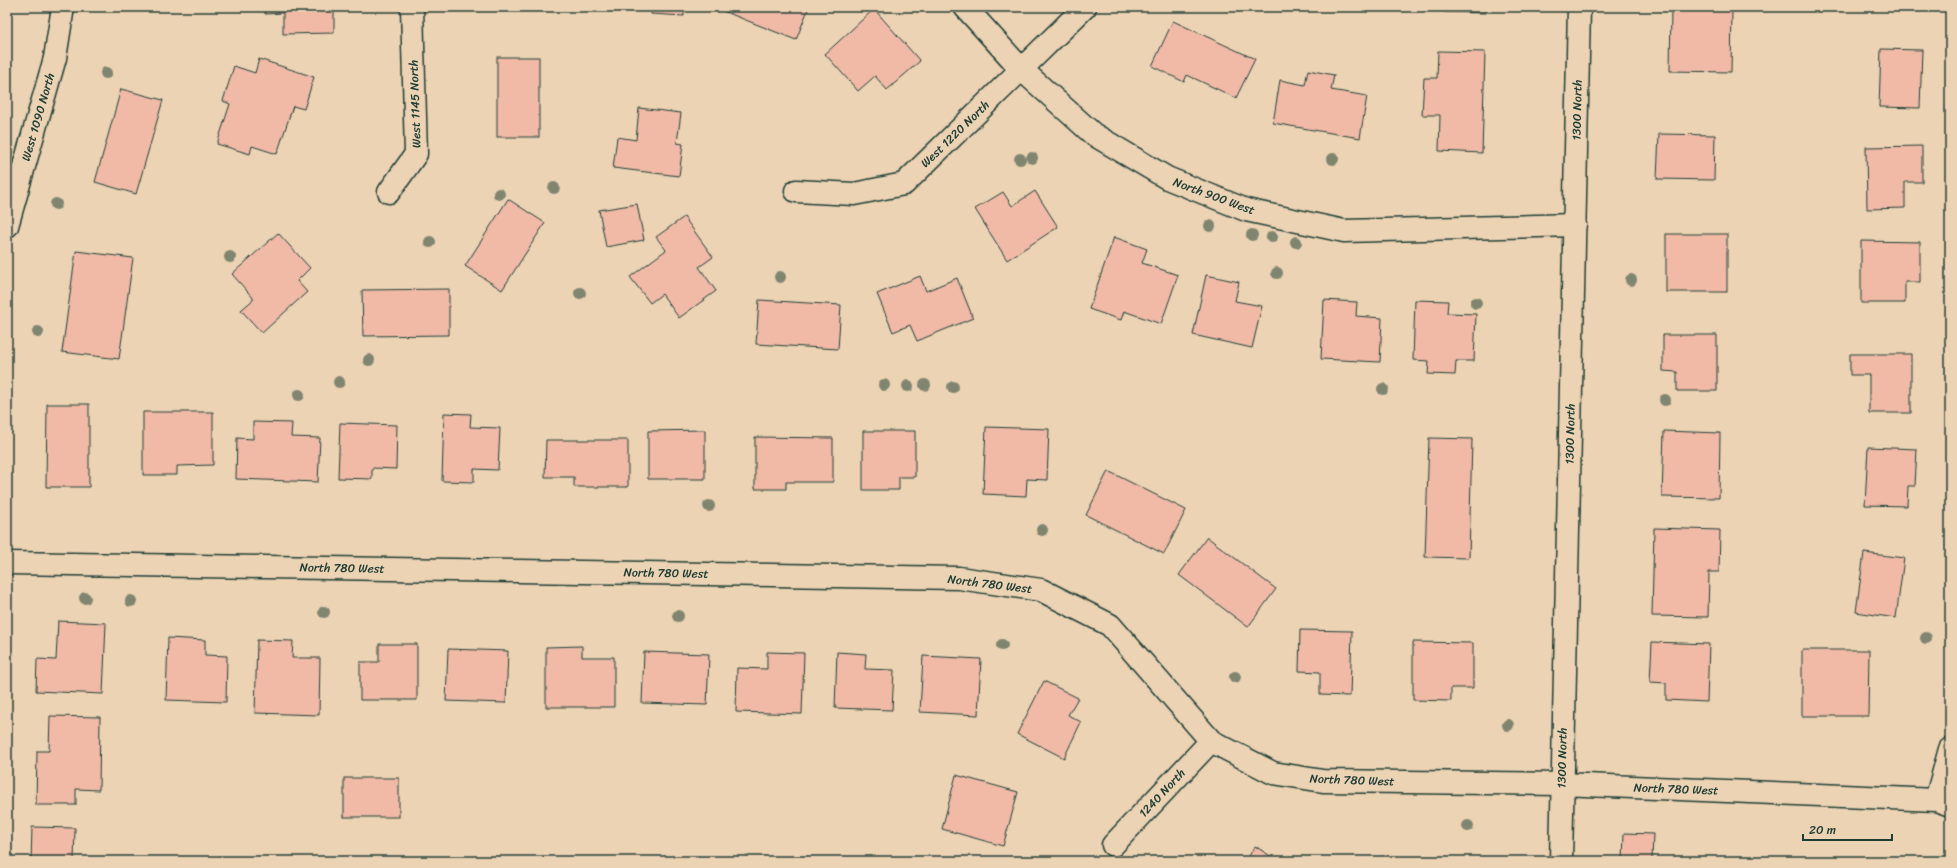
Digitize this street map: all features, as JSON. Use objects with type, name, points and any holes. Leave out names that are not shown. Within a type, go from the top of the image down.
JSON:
[{"type":"street","name":"West 1090 North","points":[[7,226],[55,58],[63,7]]},
{"type":"street","name":"West 1145 North","points":[[390,192],[416,154],[412,7]]},
{"type":"street","name":"North 900 West","points":[[965,7],[1021,69],[1093,134],[1167,178],[1246,210],[1344,231],[1574,225]]},
{"type":"street","name":"West 1220 North","points":[[796,191],[854,194],[904,184],[1085,7]]},
{"type":"street","name":"1300 North","points":[[1561,861],[1579,7]]},
{"type":"street","name":"North 780 West","points":[[7,563],[959,578],[1041,590],[1110,624],[1211,741],[1273,774],[1323,781],[1562,784],[1943,802]]},
{"type":"street","name":"1240 North","points":[[1113,845],[1211,741]]},
{"type":"street","points":[[1943,802],[1950,748]]},
{"type":"building","points":[[265,7],[334,7],[334,33],[283,34],[283,13],[265,14]]},
{"type":"building","points":[[652,7],[684,7],[684,16],[651,14]]},
{"type":"building","points":[[713,7],[809,7],[796,40]]},
{"type":"building","points":[[1444,7],[1485,7],[1485,13],[1444,12]]},
{"type":"building","points":[[874,9],[920,61],[887,90],[875,76],[858,91],[825,54]]},
{"type":"building","points":[[1671,9],[1732,10],[1731,72],[1670,71]]},
{"type":"building","points":[[1173,21],[1255,59],[1236,98],[1187,75],[1184,82],[1152,66]]},
{"type":"building","points":[[1881,49],[1922,50],[1920,108],[1879,107]]},
{"type":"building","points":[[1438,51],[1485,52],[1482,153],[1439,151],[1440,115],[1422,115],[1424,78],[1437,78]]},
{"type":"building","points":[[497,57],[539,57],[539,137],[497,137]]},
{"type":"building","points":[[259,59],[314,77],[304,109],[293,106],[277,154],[252,146],[250,154],[217,144],[230,104],[223,101],[234,66],[255,73]]},
{"type":"building","points":[[1308,70],[1334,75],[1331,90],[1367,96],[1360,138],[1273,123],[1280,80],[1305,85]]},
{"type":"building","points":[[121,89],[163,100],[136,194],[95,182]]},
{"type":"building","points":[[639,108],[681,113],[677,143],[683,144],[679,176],[613,168],[617,137],[636,140]]},
{"type":"building","points":[[1659,134],[1715,135],[1714,180],[1657,179]]},
{"type":"building","points":[[1922,146],[1922,182],[1905,182],[1905,208],[1867,209],[1866,147]]},
{"type":"building","points":[[1035,191],[1058,227],[1007,260],[975,209],[1003,192],[1012,206]]},
{"type":"building","points":[[508,199],[545,223],[502,290],[465,266]]},
{"type":"building","points":[[637,204],[644,240],[606,247],[599,210]]},
{"type":"building","points":[[684,217],[713,257],[699,267],[716,291],[679,318],[662,294],[650,303],[630,277],[666,250],[656,237]]},
{"type":"building","points":[[278,233],[310,268],[297,281],[307,292],[262,333],[241,310],[254,299],[232,274]]},
{"type":"building","points":[[1666,234],[1727,234],[1727,292],[1666,292]]},
{"type":"building","points":[[1114,237],[1147,249],[1142,263],[1178,275],[1161,324],[1124,311],[1121,320],[1089,309]]},
{"type":"building","points":[[1861,241],[1920,242],[1920,282],[1905,282],[1905,303],[1861,303]]},
{"type":"building","points":[[76,251],[133,258],[119,359],[62,352]]},
{"type":"building","points":[[1206,275],[1239,282],[1235,301],[1262,306],[1252,348],[1193,335]]},
{"type":"building","points":[[920,276],[926,291],[957,278],[973,318],[917,341],[910,325],[893,332],[877,294]]},
{"type":"building","points":[[449,289],[449,335],[363,336],[362,290]]},
{"type":"building","points":[[759,300],[841,305],[838,349],[756,344]]},
{"type":"building","points":[[1324,300],[1357,302],[1356,316],[1382,318],[1380,362],[1321,359]]},
{"type":"building","points":[[1415,300],[1448,301],[1447,313],[1476,314],[1474,361],[1456,361],[1455,375],[1428,374],[1429,361],[1413,360]]},
{"type":"building","points":[[1663,335],[1717,335],[1717,391],[1677,391],[1677,372],[1663,371]]},
{"type":"building","points":[[1850,354],[1911,354],[1911,413],[1869,413],[1869,375],[1850,375]]},
{"type":"building","points":[[47,404],[89,404],[89,487],[46,487]]},
{"type":"building","points":[[143,412],[213,412],[213,465],[177,466],[177,475],[143,475]]},
{"type":"building","points":[[444,413],[471,414],[470,427],[500,428],[498,470],[474,469],[474,482],[442,481]]},
{"type":"building","points":[[253,422],[292,423],[291,437],[320,438],[318,482],[236,479],[237,438],[253,439]]},
{"type":"building","points":[[340,423],[397,425],[396,469],[372,468],[372,479],[338,478]]},
{"type":"building","points":[[986,427],[1049,429],[1047,480],[1027,479],[1026,496],[983,494]]},
{"type":"building","points":[[705,430],[705,479],[648,479],[648,431]]},
{"type":"building","points":[[863,431],[915,431],[915,477],[899,477],[899,490],[863,490]]},
{"type":"building","points":[[1664,431],[1720,433],[1719,498],[1662,497]]},
{"type":"building","points":[[755,437],[833,438],[833,482],[786,482],[786,489],[755,489]]},
{"type":"building","points":[[1429,438],[1472,439],[1469,558],[1425,557]]},
{"type":"building","points":[[546,440],[628,440],[628,487],[574,487],[574,477],[545,477]]},
{"type":"building","points":[[1868,447],[1917,449],[1915,486],[1908,486],[1907,506],[1865,505]]},
{"type":"building","points":[[1108,471],[1186,510],[1164,554],[1086,515]]},
{"type":"building","points":[[1654,528],[1720,530],[1719,572],[1709,572],[1708,617],[1652,616]]},
{"type":"building","points":[[1207,537],[1276,589],[1248,627],[1179,575]]},
{"type":"building","points":[[1864,553],[1904,558],[1896,618],[1856,612]]},
{"type":"building","points":[[58,621],[106,623],[103,694],[36,691],[37,659],[56,660]]},
{"type":"building","points":[[1300,630],[1352,631],[1350,696],[1320,695],[1320,672],[1299,671]]},
{"type":"building","points":[[168,638],[205,640],[205,655],[227,656],[226,702],[166,700]]},
{"type":"building","points":[[257,640],[293,641],[292,658],[320,658],[319,715],[255,713]]},
{"type":"building","points":[[1413,642],[1473,643],[1473,688],[1451,688],[1451,701],[1413,700]]},
{"type":"building","points":[[1652,642],[1709,644],[1707,702],[1666,700],[1666,683],[1650,682]]},
{"type":"building","points":[[379,644],[417,644],[417,700],[360,700],[360,662],[379,662]]},
{"type":"building","points":[[582,646],[582,657],[614,657],[614,707],[546,707],[546,647]]},
{"type":"building","points":[[448,649],[508,651],[506,703],[446,701]]},
{"type":"building","points":[[1802,650],[1869,650],[1868,716],[1802,716]]},
{"type":"building","points":[[644,652],[709,654],[707,705],[642,703]]},
{"type":"building","points":[[767,652],[804,653],[802,714],[736,712],[737,668],[767,669]]},
{"type":"building","points":[[837,652],[866,654],[865,669],[894,670],[892,710],[835,708]]},
{"type":"building","points":[[923,656],[981,659],[978,715],[920,712]]},
{"type":"building","points":[[1044,681],[1078,698],[1068,715],[1081,722],[1064,758],[1017,734]]},
{"type":"building","points":[[50,716],[100,717],[99,790],[76,789],[76,805],[36,805],[37,751],[49,751]]},
{"type":"building","points":[[956,775],[1018,792],[1003,846],[942,829]]},
{"type":"building","points":[[344,778],[399,778],[399,817],[344,817]]},
{"type":"building","points":[[32,827],[75,828],[74,861],[31,861]]},
{"type":"building","points":[[1624,833],[1653,834],[1652,861],[1623,861]]},
{"type":"building","points":[[1255,846],[1278,861],[1246,861]]},
{"type":"building","points":[[1381,857],[1419,859],[1419,861],[1381,861]]}]
